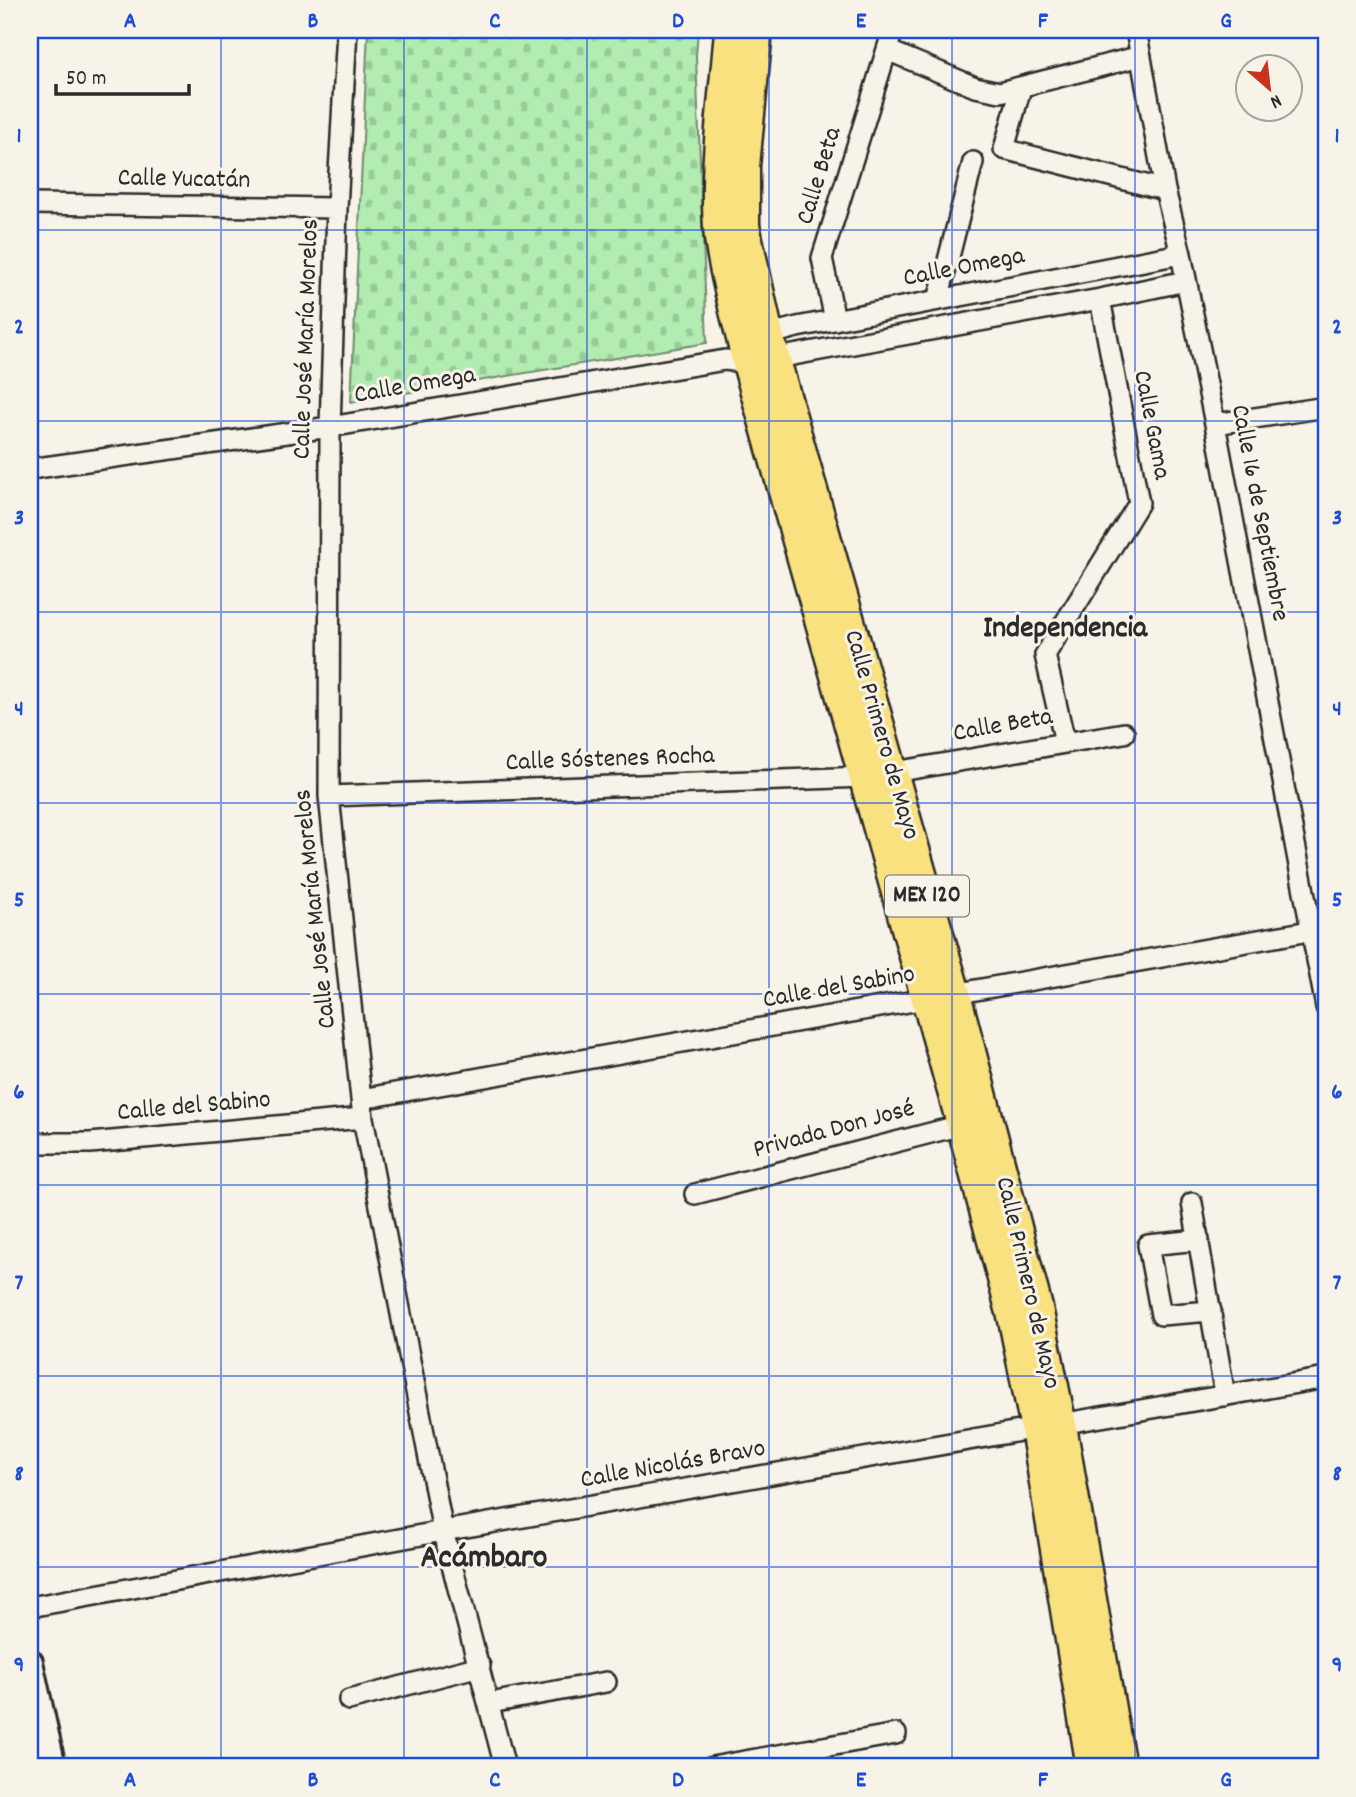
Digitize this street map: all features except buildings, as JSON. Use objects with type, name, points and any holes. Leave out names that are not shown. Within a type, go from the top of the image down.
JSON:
[{"type":"main road","name":"Calle Primero de Mayo","points":[[731,30],[721,152],[721,239],[878,774],[975,1121],[1036,1308],[1048,1427],[1093,1767]]},
{"type":"main road","name":"Calle Primero de Mayo","points":[[752,352],[743,226],[743,166],[756,30]]},
{"type":"main road","name":"Calle Primero de Mayo","points":[[1048,1427],[1119,1767]]},
{"type":"street","name":"Calle José María Morelos","points":[[347,30],[337,208],[330,427],[329,796],[362,1108],[443,1531],[505,1767]]},
{"type":"street","name":"Calle Beta","points":[[835,320],[822,258],[893,30]]},
{"type":"street","name":"Calle 16 de Septiembre","points":[[1136,30],[1165,190],[1181,254],[1319,930],[1326,1007]]},
{"type":"street","points":[[887,50],[975,87],[1000,92],[1141,56]]},
{"type":"street","points":[[1021,88],[1004,149],[1165,190]]},
{"type":"street","points":[[938,300],[973,162]]},
{"type":"street","name":"Calle Yucatán","points":[[30,204],[337,208]]},
{"type":"street","name":"Calle Omega","points":[[752,352],[835,320],[1181,254]]},
{"type":"street","name":"Calle Omega","points":[[30,468],[330,427],[752,352],[1100,299],[1186,281]]},
{"type":"street","name":"Calle Gama","points":[[1065,742],[1045,654],[1139,503],[1100,299]]},
{"type":"street","points":[[1215,424],[1326,407]]},
{"type":"street","name":"Calle Beta","points":[[878,774],[1124,733]]},
{"type":"street","name":"Calle Sóstenes Rocha","points":[[329,796],[878,774]]},
{"type":"street","name":"Calle del Sabino","points":[[30,1143],[90,1143],[362,1108],[941,997],[1319,930]]},
{"type":"street","name":"Privada Don José","points":[[695,1194],[975,1121]]},
{"type":"street","points":[[1192,1203],[1226,1396]]},
{"type":"street","points":[[1199,1240],[1147,1245],[1161,1315],[1211,1311]]},
{"type":"street","name":"Calle Nicolás Bravo","points":[[30,1607],[443,1531],[1326,1378]]},
{"type":"street","points":[[30,1662],[53,1767]]},
{"type":"street","points":[[349,1700],[480,1666]]},
{"type":"street","points":[[490,1703],[606,1682]]},
{"type":"street","points":[[712,1767],[896,1734]]},
{"type":"green space","points":[[368,30],[698,30],[696,56],[707,343],[351,402]]},
{"type":"district","name":"Independencia","points":[[1065,630]]},
{"type":"district","name":"Acámbaro","points":[[484,1559]]}]
